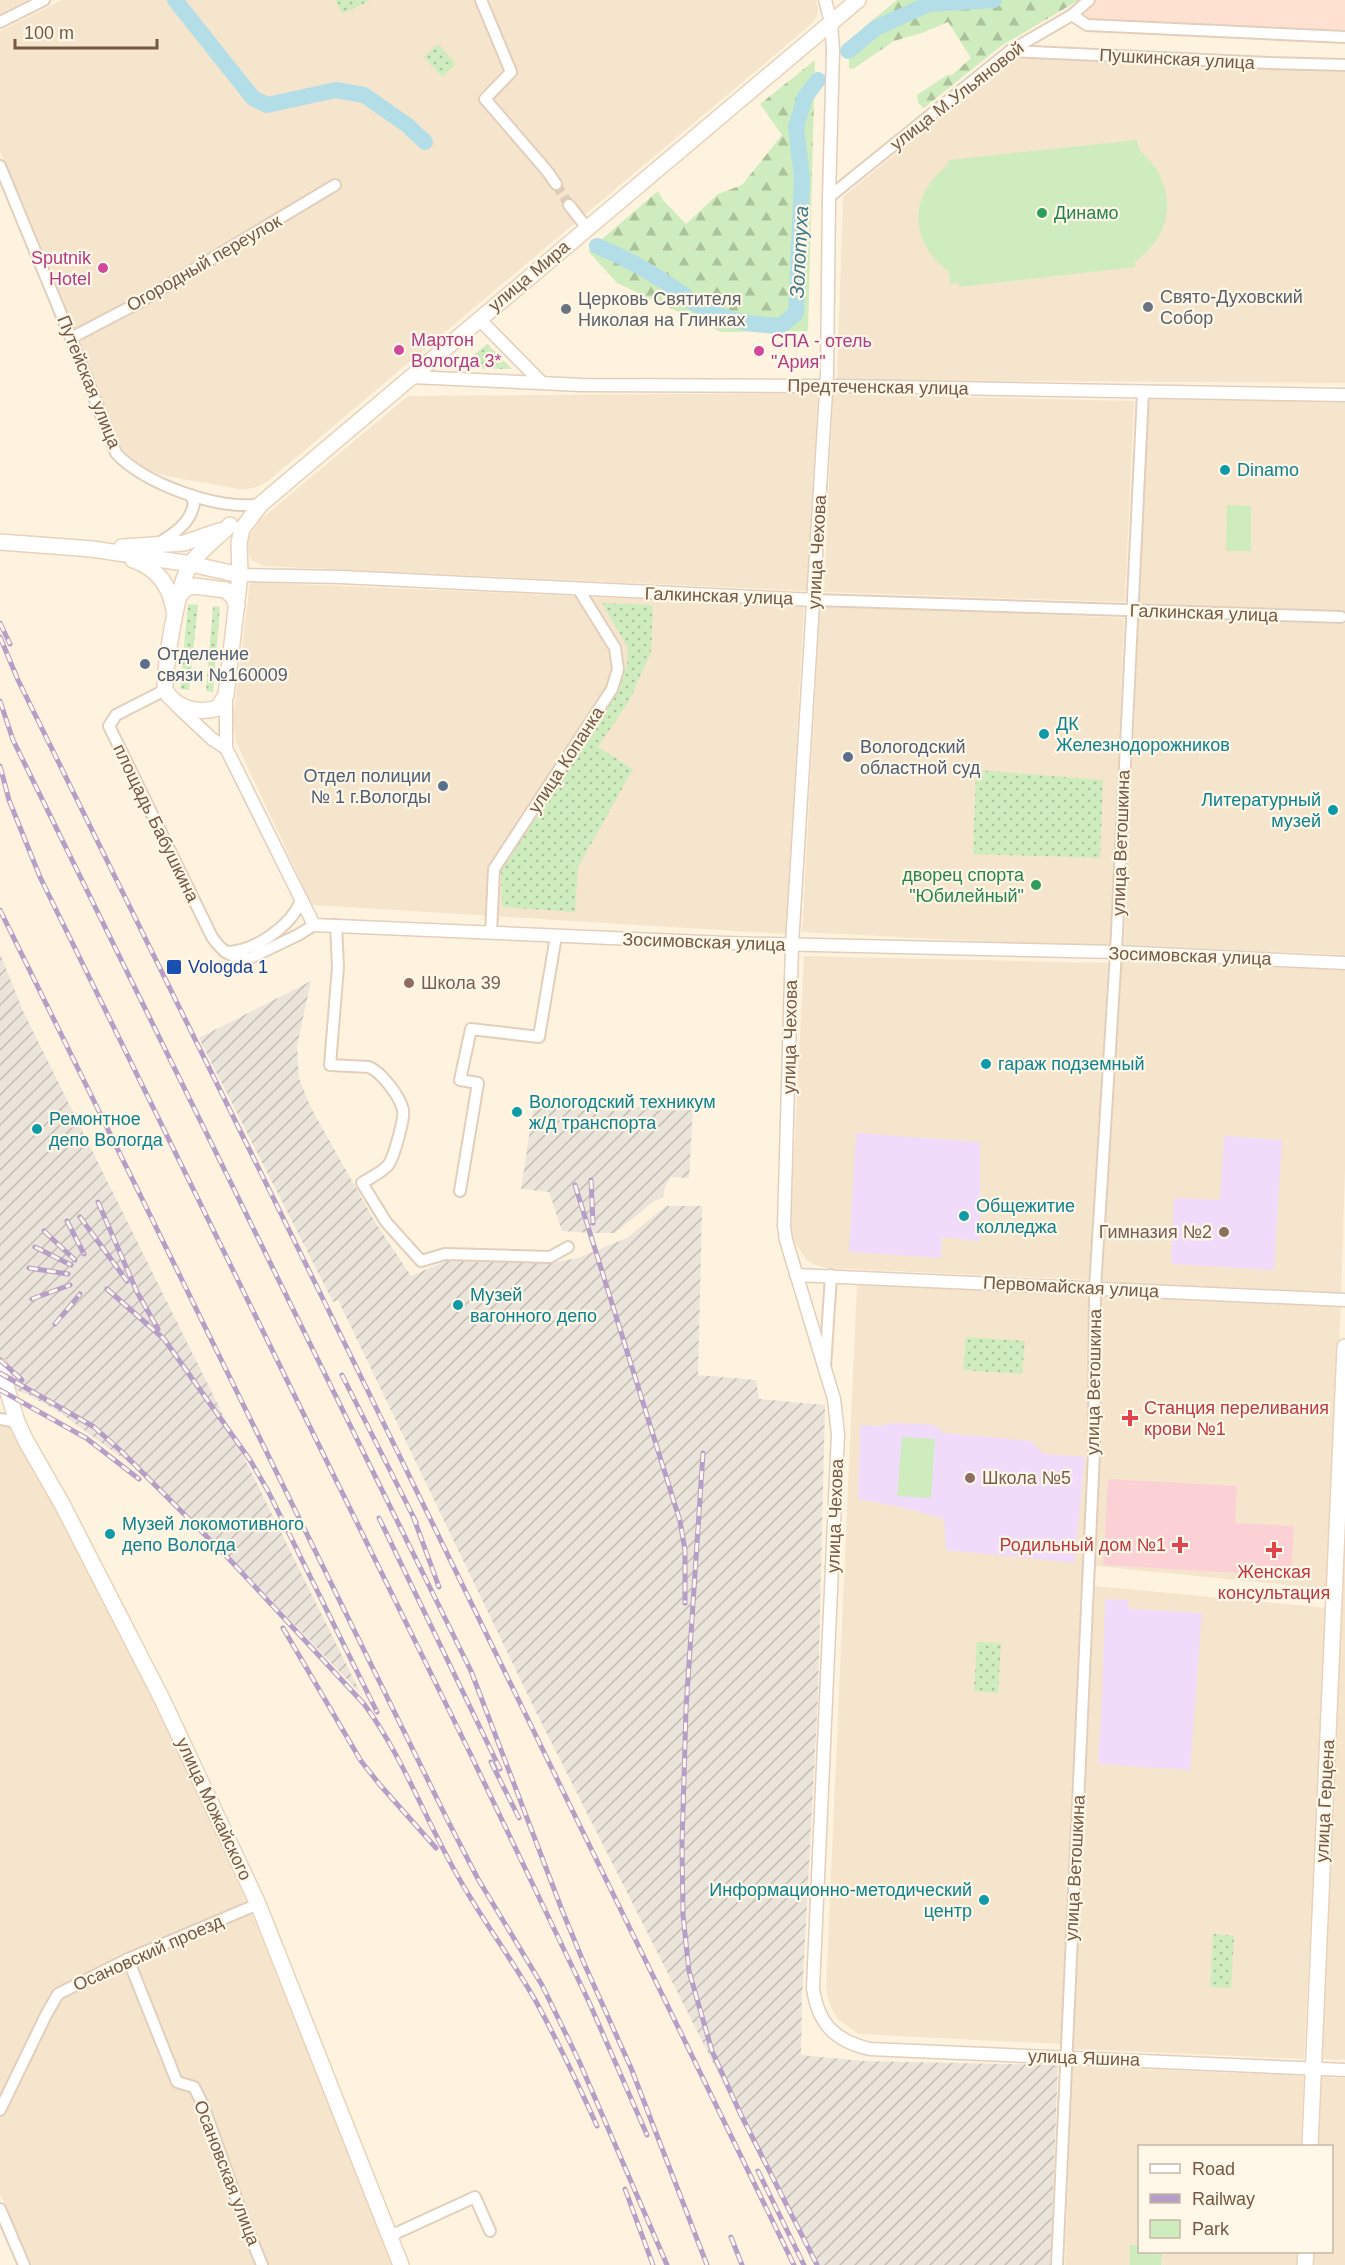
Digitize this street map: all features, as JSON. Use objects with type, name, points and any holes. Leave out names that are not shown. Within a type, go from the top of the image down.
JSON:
[{"type":"main road","name":"улица Мира","points":[[240,575],[239,543],[242,528],[261,504],[348,428],[858,0]]},
{"type":"main road","points":[[92,549],[184,543],[208,536],[230,525],[261,504]]},
{"type":"main road","points":[[191,564],[205,560],[213,554],[249,518]]},
{"type":"main road","points":[[0,542],[92,549],[191,564],[240,575],[226,695],[218,708],[211,710],[185,708],[175,704],[165,686],[178,597],[191,564],[230,525]]},
{"type":"main road","points":[[92,549],[136,561],[159,575],[172,596],[175,618]]},
{"type":"main road","points":[[178,597],[186,588],[194,586],[226,590],[233,597],[237,606]]},
{"type":"main road","name":"улица Герцена","points":[[1310,2145],[1345,1347]]},
{"type":"main road","name":"улица Можайского","points":[[0,1366],[17,1422],[162,1699],[258,1904],[401,2265]]},
{"type":"street","points":[[0,22],[44,0]]},
{"type":"street","points":[[481,0],[511,72],[485,99],[556,184]]},
{"type":"street","name":"улица Чехова","points":[[825,0],[831,22],[833,50],[826,386],[815,600],[792,945],[784,1226],[796,1275],[834,1399],[838,1434],[813,1988],[820,2016],[829,2028]]},
{"type":"street","name":"улица М.Ульяновой","points":[[829,197],[1010,51],[1072,15],[1089,0]]},
{"type":"street","name":"Пушкинская улица","points":[[1072,15],[1087,25],[1345,36]]},
{"type":"street","name":"Пушкинская улица","points":[[1010,51],[1345,65]]},
{"type":"street","name":"Путейская улица","points":[[0,166],[116,453],[140,473],[191,495],[223,504],[242,506],[261,504]]},
{"type":"street","name":"Огородный переулок","points":[[71,338],[148,298],[335,185]]},
{"type":"street","points":[[569,205],[587,228]]},
{"type":"street","points":[[479,319],[541,382]]},
{"type":"street","name":"Предтеченская улица","points":[[411,377],[582,385],[826,386],[1345,395]]},
{"type":"street","name":"улица Ветошкина","points":[[1057,2265],[1094,1463],[1095,1288],[1116,952],[1143,392]]},
{"type":"street","points":[[154,546],[188,520],[194,503],[191,495]]},
{"type":"street","name":"Галкинская улица","points":[[240,575],[815,600],[1341,618]]},
{"type":"street","name":"улица Копанка","points":[[491,933],[494,869],[616,679],[615,648],[579,590]]},
{"type":"street","name":"площадь Бабушкина","points":[[165,686],[116,715],[109,726],[212,937],[225,952]]},
{"type":"street","points":[[225,952],[236,958],[250,958],[314,925],[226,748],[226,695]]},
{"type":"street","points":[[175,704],[212,739],[226,748]]},
{"type":"street","points":[[225,952],[240,950],[270,935],[292,917],[301,901]]},
{"type":"street","name":"Зосимовская улица","points":[[314,925],[792,945],[1116,952],[1345,963]]},
{"type":"street","points":[[336,926],[338,967],[330,1065],[369,1066],[374,1069],[384,1077],[403,1109],[392,1158],[382,1171],[362,1183],[386,1222],[421,1260],[445,1254],[550,1257],[568,1247]]},
{"type":"street","points":[[460,1191],[478,1083],[460,1080],[471,1029],[539,1037],[556,936]]},
{"type":"street","name":"Первомайская улица","points":[[796,1275],[1345,1300]]},
{"type":"street","points":[[825,1367],[831,1275]]},
{"type":"street","points":[[0,1419],[17,1422]]},
{"type":"street","name":"Осановский проезд","points":[[0,2110],[58,1994],[128,1959],[258,1904]]},
{"type":"street","name":"Осановская улица","points":[[128,1959],[177,2082],[194,2087],[203,2105],[262,2265]]},
{"type":"street","name":"улица Яшина","points":[[829,2028],[840,2038],[853,2045],[870,2049],[1345,2070]]},
{"type":"street","points":[[390,2236],[475,2197],[490,2231]]},
{"type":"street","points":[[0,2209],[24,2265]]},
{"type":"shaded area","points":[[0,0],[27,0],[0,14]]},
{"type":"shaded area","points":[[62,0],[816,0],[818,11],[817,17],[808,27],[268,481],[260,486],[244,490],[154,472],[131,459],[122,448],[0,151],[0,31]]},
{"type":"shaded area","points":[[1098,0],[1345,0],[1345,35],[1090,23],[1084,15]]},
{"type":"shaded area","points":[[1015,54],[1345,69],[1345,383],[837,380],[843,197]]},
{"type":"shaded area","points":[[818,393],[807,591],[263,566],[252,560],[248,553],[248,538],[261,519],[408,396]]},
{"type":"shaded area","points":[[833,394],[1134,401],[1125,602],[824,592]]},
{"type":"shaded area","points":[[1146,399],[1345,401],[1345,614],[1137,603]]},
{"type":"shaded area","points":[[250,582],[804,606],[786,934],[312,905],[236,742],[233,720]]},
{"type":"shaded area","points":[[820,605],[1124,618],[1111,948],[802,932]]},
{"type":"shaded area","points":[[1139,618],[1345,624],[1345,955],[1124,945]]},
{"type":"shaded area","points":[[0,953],[23,1011],[361,1694],[232,1559],[143,1473],[59,1412],[29,1395],[0,1384]]},
{"type":"shaded area","points":[[804,956],[1108,963],[1091,1280],[827,1268],[815,1265],[806,1259],[793,1240],[791,1215]]},
{"type":"shaded area","points":[[1120,960],[1345,969],[1345,1168],[1341,1296],[1101,1285]]},
{"type":"shaded area","points":[[311,981],[297,1046],[299,1078],[310,1106],[375,1222],[411,1276],[446,1261],[551,1263],[578,1258],[627,1238],[666,1206],[702,1206],[698,1375],[756,1380],[759,1399],[825,1405],[818,1695],[801,2055],[862,2061],[1058,2065],[1050,2265],[815,2265],[535,1710],[338,1300],[333,1302],[199,1038]]},
{"type":"shaded area","points":[[641,1097],[674,1099],[674,1107],[693,1108],[689,1178],[671,1177],[665,1186],[663,1197],[654,1201],[615,1233],[562,1231],[549,1192],[521,1189],[534,1104],[572,1109],[621,1111],[622,1106],[641,1107]]},
{"type":"shaded area","points":[[856,1133],[980,1142],[980,1241],[942,1237],[941,1258],[849,1252]]},
{"type":"shaded area","name":"Гимназия №2","points":[[1224,1136],[1282,1140],[1274,1270],[1171,1264],[1174,1198],[1220,1200]]},
{"type":"shaded area","points":[[857,1283],[1090,1295],[1088,1454],[1061,2044],[858,2034],[838,2019],[828,1998],[826,1988]]},
{"type":"shaded area","points":[[1101,1292],[1341,1303],[1328,1589],[1096,1566]]},
{"type":"shaded area","name":"Школа №5","points":[[894,1423],[935,1425],[943,1433],[1031,1441],[1044,1454],[1085,1457],[1074,1563],[946,1550],[944,1519],[901,1507],[858,1499],[860,1425],[880,1426]]},
{"type":"shaded area","points":[[0,1427],[23,1428],[153,1700],[250,1909],[393,2265],[30,2265],[0,2193]]},
{"type":"shaded area","name":"Родильный дом №1","points":[[1108,1479],[1237,1486],[1235,1523],[1294,1526],[1291,1576],[1103,1565]]},
{"type":"shaded area","points":[[1345,1523],[1345,2060],[1321,2059]]},
{"type":"shaded area","points":[[1095,1586],[1327,1608],[1304,2059],[1073,2049]]},
{"type":"shaded area","points":[[1105,1599],[1128,1600],[1129,1609],[1202,1613],[1190,1770],[1098,1764]]},
{"type":"shaded area","points":[[1072,2066],[1304,2076],[1301,2145],[1138,2145],[1138,2253],[1297,2253],[1296,2265],[1065,2265]]},
{"type":"shaded area","points":[[1321,2077],[1345,2078],[1345,2265],[1314,2265],[1314,2253],[1333,2253],[1333,2145],[1318,2145]]},
{"type":"green space","points":[[335,0],[371,0],[342,14]]},
{"type":"green space","points":[[897,0],[1079,0],[1001,46],[924,108],[918,103],[917,95],[947,75],[952,75],[971,58],[948,22],[894,41],[853,69],[849,68],[849,43],[864,27]]},
{"type":"green space","points":[[438,44],[456,64],[442,77],[424,57]]},
{"type":"green space","points":[[815,60],[808,331],[721,332],[617,283],[588,251],[658,191],[663,200],[686,224],[718,194],[742,185],[782,135],[760,104]]},
{"type":"green space","name":"Динамо","points":[[1137,140],[1142,153],[1157,170],[1163,183],[1167,209],[1161,232],[1146,253],[1135,262],[1135,267],[959,287],[959,283],[950,284],[949,272],[926,247],[918,219],[920,204],[935,177],[948,165],[948,160]]},
{"type":"green space","points":[[487,344],[512,369],[458,368]]},
{"type":"green space","points":[[1227,505],[1251,506],[1251,551],[1226,551]]},
{"type":"green space","points":[[602,603],[653,605],[651,652],[629,701],[598,747],[633,769],[578,867],[575,912],[502,907],[501,869],[617,691],[627,665],[628,648]]},
{"type":"green space","points":[[188,604],[198,605],[189,690],[180,689]]},
{"type":"green space","points":[[213,606],[220,607],[213,692],[206,691]]},
{"type":"green space","points":[[976,770],[1103,780],[1100,858],[973,854]]},
{"type":"green space","points":[[966,1337],[1025,1341],[1022,1374],[963,1370]]},
{"type":"green space","points":[[902,1437],[935,1439],[931,1498],[897,1496]]},
{"type":"green space","points":[[977,1642],[1001,1643],[998,1693],[974,1691]]},
{"type":"green space","points":[[1213,1934],[1234,1936],[1231,1988],[1210,1987]]},
{"type":"green space","points":[[1130,2245],[1138,2245],[1138,2253],[1162,2253],[1161,2265],[1130,2265]]},
{"type":"waterway","name":"Золотуха","points":[[175,0],[253,98],[267,105],[336,90],[364,95],[407,125],[425,142]]},
{"type":"waterway","name":"Золотуха","points":[[848,51],[876,28],[929,4],[994,0]]},
{"type":"waterway","name":"Золотуха","points":[[597,246],[649,272],[710,312],[739,321],[781,326],[796,313],[802,178],[796,127],[805,97],[818,80]]},
{"type":"tunnel","points":[[556,184],[569,205]]},
{"type":"railway","points":[[0,623],[10,644]]},
{"type":"railway","points":[[0,637],[18,680],[794,2265]]},
{"type":"railway","points":[[0,701],[13,740],[471,1671],[562,1910],[631,2068],[707,2265]]},
{"type":"railway","points":[[0,766],[9,800],[40,877],[469,1751],[589,2002],[647,2135]]},
{"type":"railway","points":[[0,910],[449,1823],[478,1879],[542,1985],[579,2061],[667,2265]]},
{"type":"railway","points":[[591,1180],[593,1223]]},
{"type":"railway","points":[[575,1185],[680,1521],[685,1550],[685,1603]]},
{"type":"railway","points":[[98,1202],[137,1292],[158,1329]]},
{"type":"railway","points":[[80,1217],[127,1281]]},
{"type":"railway","points":[[67,1221],[84,1254]]},
{"type":"railway","points":[[44,1231],[75,1260]]},
{"type":"railway","points":[[35,1247],[71,1265]]},
{"type":"railway","points":[[29,1268],[68,1274]]},
{"type":"railway","points":[[32,1299],[70,1285]]},
{"type":"railway","points":[[107,1289],[164,1339],[250,1460],[268,1491],[377,1712]]},
{"type":"railway","points":[[55,1324],[80,1294]]},
{"type":"railway","points":[[0,1360],[22,1380]]},
{"type":"railway","points":[[0,1373],[94,1427],[122,1452],[230,1560],[364,1704],[391,1746],[460,1880],[539,2007],[597,2126]]},
{"type":"railway","points":[[342,1375],[416,1522]]},
{"type":"railway","points":[[0,1390],[86,1438],[139,1479]]},
{"type":"railway","points":[[703,1453],[686,1709],[682,1845],[683,1915],[689,1971],[712,2051],[740,2113],[817,2265]]},
{"type":"railway","points":[[413,1516],[439,1587]]},
{"type":"railway","points":[[379,1518],[500,1769]]},
{"type":"railway","points":[[283,1628],[361,1761],[436,1848]]},
{"type":"railway","points":[[491,1762],[519,1818]]},
{"type":"railway","points":[[758,2171],[804,2265]]},
{"type":"railway","points":[[625,2189],[653,2265]]},
{"type":"railway","points":[[731,2237],[742,2265]]},
{"type":"place","name":"Динамо","points":[[1042,213]]},
{"type":"place","name":"Sputnik Hotel","points":[[103,268]]},
{"type":"place","name":"Свято-Духовский Собор","points":[[1148,307]]},
{"type":"place","name":"Церковь Святителя Николая на Глинках","points":[[566,309]]},
{"type":"place","name":"Мартон Вологда 3*","points":[[399,350]]},
{"type":"place","name":"СПА - отель \"Ария\"","points":[[759,351]]},
{"type":"place","name":"Dinamo","points":[[1225,470]]},
{"type":"place","name":"Отделение связи №160009","points":[[145,664]]},
{"type":"place","name":"ДК Железнодорожников","points":[[1044,734]]},
{"type":"place","name":"Вологодский областной суд","points":[[848,757]]},
{"type":"place","name":"Отдел полиции № 1 г.Вологды","points":[[443,786]]},
{"type":"place","name":"Литературный музей","points":[[1333,810]]},
{"type":"place","name":"дворец спорта \"Юбилейный\"","points":[[1036,885]]},
{"type":"place","name":"Vologda 1","points":[[174,967]]},
{"type":"place","name":"Школа 39","points":[[409,983]]},
{"type":"place","name":"гараж подземный","points":[[986,1064]]},
{"type":"place","name":"Вологодский техникум ж/д транспорта","points":[[517,1112]]},
{"type":"place","name":"Ремонтное депо Вологда","points":[[37,1129]]},
{"type":"place","name":"Общежитие колледжа","points":[[964,1216]]},
{"type":"place","name":"Гимназия №2","points":[[1224,1232]]},
{"type":"place","name":"Музей вагонного депо","points":[[458,1305]]},
{"type":"place","name":"Станция переливания крови №1","points":[[1130,1418]]},
{"type":"place","name":"Школа №5","points":[[970,1478]]},
{"type":"place","name":"Музей локомотивного депо Вологда","points":[[110,1534]]},
{"type":"place","name":"Родильный дом №1","points":[[1180,1545]]},
{"type":"place","name":"Женская консультация","points":[[1274,1550]]},
{"type":"place","name":"Информационно-методический центр","points":[[984,1900]]}]
